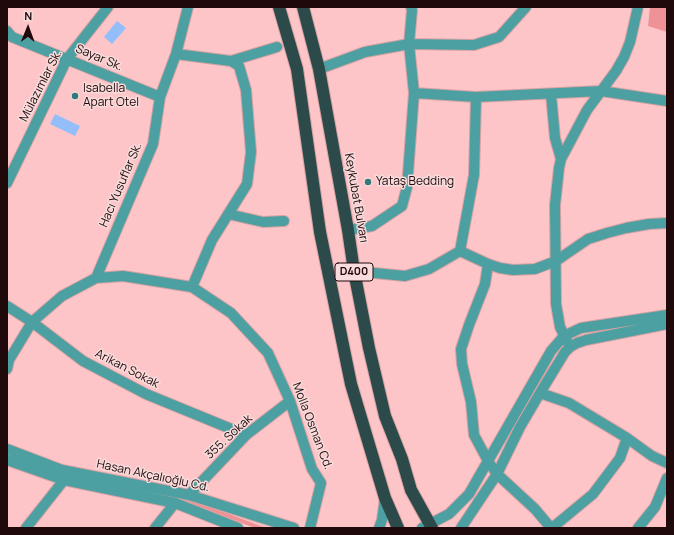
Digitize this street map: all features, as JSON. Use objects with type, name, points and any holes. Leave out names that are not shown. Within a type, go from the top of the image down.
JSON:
[{"type":"highway","name":"D400","points":[[279,7],[297,69],[320,232],[351,384],[386,498],[398,528]]},
{"type":"highway","name":"Keykubat Bulvarı","points":[[303,7],[319,69],[369,348],[386,416],[402,459],[411,490],[428,527]]},
{"type":"street","name":"Mülazımlar Sk.","points":[[7,183],[67,59],[108,7]]},
{"type":"street","name":"Hacı Yusuflar Sk.","points":[[96,278],[152,144],[160,97],[176,54],[188,7]]},
{"type":"street","points":[[348,230],[372,226],[402,206],[407,187],[414,92],[409,44],[411,7]]},
{"type":"street","points":[[319,69],[365,52],[409,44],[474,45],[499,37],[526,7]]},
{"type":"street","points":[[570,347],[560,327],[556,304],[555,205],[561,159],[587,110],[616,71],[624,57],[630,42],[638,7]]},
{"type":"street","name":"Sayar Sk.","points":[[7,31],[12,37],[160,97]]},
{"type":"street","points":[[176,54],[231,61],[277,47]]},
{"type":"street","points":[[192,287],[212,240],[247,184],[251,152],[246,90],[239,66],[231,61]]},
{"type":"street","points":[[414,92],[476,97],[601,91],[667,101]]},
{"type":"street","points":[[551,94],[555,138],[561,159]]},
{"type":"street","points":[[354,271],[405,276],[429,269],[460,251],[474,176],[476,97]]},
{"type":"street","points":[[228,214],[263,222],[284,221]]},
{"type":"street","points":[[460,251],[488,264],[513,270],[535,269],[556,261],[588,239],[626,228],[649,224],[667,224]]},
{"type":"street","points":[[488,264],[485,284],[461,349],[462,364],[471,402],[474,435],[497,474],[535,509],[552,528],[593,494],[620,458],[627,438]]},
{"type":"street","name":"Molla Osman Cd.","points":[[7,369],[9,360],[32,322],[62,296],[96,278],[123,276],[192,287],[231,313],[268,353],[290,402],[312,468],[320,483],[310,528]]},
{"type":"street","name":"Arikan Sokak","points":[[7,306],[32,322],[83,361],[146,394],[246,435]]},
{"type":"street","points":[[428,527],[449,514],[469,494],[557,342],[564,336],[581,328],[667,315]]},
{"type":"street","points":[[463,526],[497,474],[520,427],[565,352],[570,347],[586,340],[667,324]]},
{"type":"street","points":[[540,393],[569,403],[627,438],[652,456],[667,463]]},
{"type":"street","name":"355. Sokak","points":[[189,495],[246,435],[290,402]]},
{"type":"street","name":"Hasan Akçalıoğlu Cd.","points":[[7,449],[62,470],[189,495],[294,528]]},
{"type":"street","name":"Hasan Akçalıoğlu Cd.","points":[[7,460],[64,480],[175,503],[238,528]]},
{"type":"street","points":[[638,528],[654,507],[667,478]]},
{"type":"street","points":[[26,528],[64,480]]},
{"type":"street","points":[[379,528],[386,498]]},
{"type":"street","points":[[155,528],[175,503]]},
{"type":"shaded area","points":[[650,7],[667,7],[667,32],[648,26]]},
{"type":"shaded area","points":[[7,452],[187,498],[266,528],[255,528],[185,502],[65,477],[7,456]]},
{"type":"water","points":[[117,21],[126,28],[112,44],[104,37]]},
{"type":"water","points":[[55,114],[80,126],[75,136],[50,124]]},
{"type":"place","name":"Isabella Apart Otel","points":[[75,96]]},
{"type":"place","name":"Yataş Bedding","points":[[368,182]]}]
